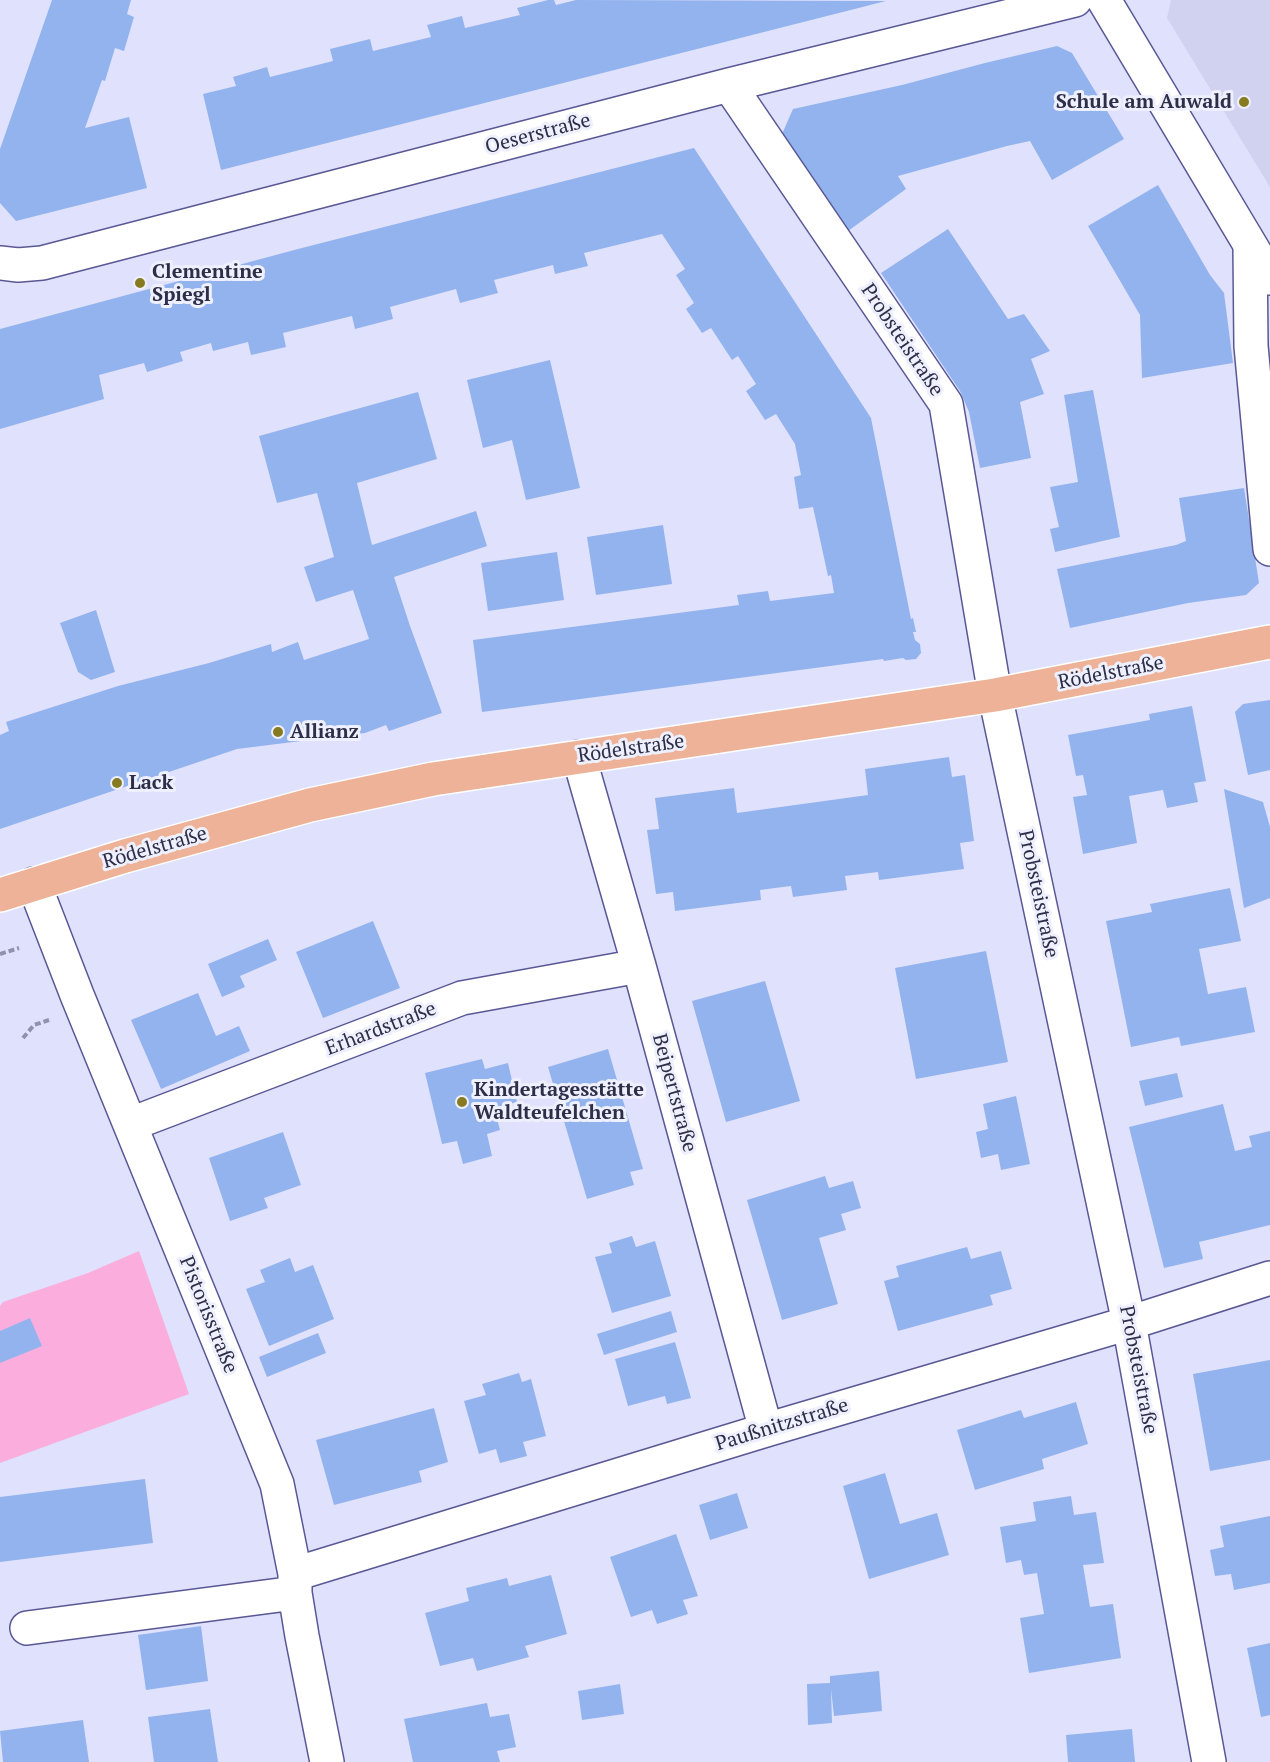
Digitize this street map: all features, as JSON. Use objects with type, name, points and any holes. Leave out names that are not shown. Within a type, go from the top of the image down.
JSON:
[{"type":"main road","name":"Rödelstraße","points":[[0,895],[124,855],[310,805],[433,779],[995,695],[1270,642]]},
{"type":"street","name":"Oeserstraße","points":[[0,263],[18,265],[42,262],[729,85],[1075,0]]},
{"type":"street","points":[[1104,0],[1270,278]]},
{"type":"street","name":"Probsteistraße","points":[[729,85],[946,404],[995,695],[1130,1323],[1209,1762]]},
{"type":"street","points":[[1250,246],[1251,346],[1270,549]]},
{"type":"street","name":"Beipertstraße","points":[[579,757],[639,966],[766,1430]]},
{"type":"street","name":"Pistorisstraße","points":[[34,884],[277,1484],[302,1636],[327,1762]]},
{"type":"street","name":"Erhardstraße","points":[[131,1124],[462,998],[639,966]]},
{"type":"street","name":"Paußnitzstraße","points":[[27,1628],[295,1583],[766,1430],[1130,1323],[1270,1278]]},
{"type":"path","points":[[0,954],[14,950]]},
{"type":"shaded area","name":"Schule am Auwald","points":[[1171,0],[1270,0],[1270,187],[1167,18]]},
{"type":"shaded area","points":[[139,1251],[189,1394],[0,1463],[0,1306],[3,1302],[88,1273]]},
{"type":"building","points":[[52,0],[131,0],[127,14],[134,17],[124,51],[115,48],[105,81],[102,80],[85,128],[129,117],[147,188],[16,221],[0,203],[0,149]]},
{"type":"building","points":[[554,0],[556,5],[576,0],[886,1],[221,170],[203,94],[236,86],[233,77],[267,67],[270,77],[333,61],[330,49],[370,39],[373,51],[431,37],[427,25],[462,16],[465,28],[520,15],[517,8]]},
{"type":"building","points":[[1057,46],[1072,53],[1124,139],[1052,180],[1030,141],[1007,146],[898,176],[906,189],[848,231],[782,134],[793,109],[902,85]]},
{"type":"building","points":[[694,148],[871,418],[911,619],[913,618],[916,632],[913,632],[915,640],[920,644],[921,653],[916,659],[903,658],[884,661],[883,659],[482,712],[473,640],[739,605],[737,595],[768,591],[770,601],[834,593],[813,507],[799,509],[794,477],[801,475],[795,444],[776,414],[765,420],[746,391],[756,384],[738,356],[732,360],[711,328],[702,333],[686,309],[694,303],[676,275],[685,269],[662,234],[584,253],[588,266],[555,274],[553,265],[494,280],[498,293],[460,303],[456,289],[390,307],[393,319],[355,329],[352,316],[283,333],[286,347],[251,355],[248,342],[213,351],[211,343],[180,352],[183,361],[147,372],[144,363],[99,375],[104,399],[0,429],[0,329],[298,249]]},
{"type":"building","points":[[1158,185],[1210,275],[1224,293],[1233,363],[1142,378],[1140,315],[1088,226]]},
{"type":"building","points":[[948,229],[1008,319],[1024,314],[1050,351],[1031,359],[1044,394],[1020,402],[1031,458],[980,468],[969,412],[960,391],[881,273]]},
{"type":"building","points":[[550,360],[580,488],[526,500],[512,440],[483,448],[467,380]]},
{"type":"building","points":[[1093,390],[1120,537],[1055,552],[1050,529],[1059,527],[1050,487],[1078,482],[1064,395]]},
{"type":"building","points":[[418,392],[437,459],[357,483],[372,545],[476,511],[487,546],[394,577],[442,713],[389,731],[386,725],[365,733],[237,749],[0,829],[0,735],[9,731],[6,722],[118,686],[209,663],[271,644],[272,652],[298,642],[304,660],[369,639],[353,590],[316,602],[304,567],[334,557],[317,493],[277,503],[259,436]]},
{"type":"building","points":[[1244,488],[1259,583],[1246,595],[1188,603],[1070,628],[1057,569],[1186,541],[1179,498]]},
{"type":"building","points":[[663,525],[672,584],[596,595],[587,537]]},
{"type":"building","points":[[557,552],[564,600],[488,611],[481,563]]},
{"type":"building","points":[[96,610],[115,672],[91,680],[78,672],[60,623]]},
{"type":"building","points":[[1270,700],[1270,770],[1248,775],[1235,712],[1243,704]]},
{"type":"building","points":[[1192,706],[1206,781],[1194,783],[1198,802],[1167,808],[1163,790],[1129,796],[1137,843],[1083,854],[1073,797],[1087,795],[1083,775],[1076,776],[1068,735],[1150,720],[1149,714]]},
{"type":"building","points":[[949,757],[952,777],[965,775],[974,841],[960,843],[964,869],[879,880],[878,872],[845,876],[847,890],[793,897],[791,886],[760,890],[761,900],[675,911],[673,892],[656,894],[647,830],[659,829],[655,798],[734,788],[737,813],[868,795],[865,769]]},
{"type":"building","points":[[1224,789],[1263,802],[1270,827],[1270,898],[1244,908]]},
{"type":"building","points":[[1230,888],[1241,941],[1199,949],[1208,994],[1246,987],[1255,1032],[1181,1046],[1179,1037],[1131,1047],[1106,921],[1152,912],[1150,904]]},
{"type":"building","points":[[373,921],[400,988],[323,1018],[296,952]]},
{"type":"building","points":[[268,939],[277,960],[240,976],[245,987],[222,997],[208,964]]},
{"type":"building","points":[[986,951],[1008,1062],[916,1079],[895,968]]},
{"type":"building","points":[[765,981],[800,1101],[726,1122],[692,1001]]},
{"type":"building","points":[[198,993],[216,1036],[239,1026],[250,1051],[161,1089],[131,1020]]},
{"type":"building","points":[[608,1049],[643,1169],[630,1172],[634,1185],[587,1199],[548,1067]]},
{"type":"building","name":"Kindertagesstätte Waldteufelchen","points":[[482,1059],[485,1069],[508,1063],[517,1102],[494,1108],[500,1130],[487,1134],[492,1156],[463,1164],[457,1141],[442,1144],[425,1073]]},
{"type":"building","points":[[1177,1073],[1183,1097],[1145,1106],[1139,1081]]},
{"type":"building","points":[[1016,1096],[1030,1164],[1001,1170],[998,1154],[981,1158],[976,1132],[988,1129],[983,1104]]},
{"type":"building","points":[[1223,1104],[1235,1151],[1252,1147],[1249,1136],[1270,1131],[1270,1225],[1199,1242],[1203,1259],[1164,1268],[1129,1127]]},
{"type":"building","points":[[283,1132],[301,1185],[264,1198],[268,1208],[230,1221],[209,1158]]},
{"type":"building","points":[[825,1176],[829,1188],[853,1181],[861,1208],[841,1214],[846,1230],[819,1238],[838,1304],[782,1320],[747,1200]]},
{"type":"building","points":[[632,1236],[636,1247],[655,1241],[671,1296],[612,1313],[595,1257],[612,1253],[609,1243]]},
{"type":"building","points":[[967,1247],[971,1259],[1001,1251],[1012,1289],[990,1295],[993,1305],[898,1331],[884,1281],[899,1277],[896,1266]]},
{"type":"building","points":[[290,1258],[295,1272],[313,1265],[334,1319],[269,1346],[246,1289],[265,1282],[260,1270]]},
{"type":"building","points":[[671,1311],[677,1332],[604,1355],[597,1334]]},
{"type":"building","points":[[30,1318],[42,1346],[0,1363],[0,1331]]},
{"type":"building","points":[[318,1333],[326,1353],[267,1377],[259,1357]]},
{"type":"building","points":[[675,1342],[691,1398],[667,1404],[665,1396],[628,1406],[615,1359]]},
{"type":"building","points":[[1270,1360],[1270,1460],[1210,1471],[1193,1374]]},
{"type":"building","points":[[519,1373],[522,1382],[531,1379],[546,1436],[523,1442],[527,1456],[500,1463],[496,1449],[479,1454],[464,1401],[486,1395],[482,1384]]},
{"type":"building","points":[[1076,1402],[1088,1444],[1042,1459],[1044,1469],[975,1490],[957,1430],[1021,1410],[1024,1418]]},
{"type":"building","points":[[434,1408],[448,1462],[419,1471],[422,1482],[334,1505],[316,1440]]},
{"type":"building","points":[[885,1473],[900,1524],[937,1513],[949,1555],[869,1579],[843,1486]]},
{"type":"building","points":[[145,1479],[153,1543],[0,1562],[0,1497]]},
{"type":"building","points":[[737,1493],[748,1528],[710,1540],[699,1505]]},
{"type":"building","points":[[1071,1496],[1074,1515],[1096,1512],[1104,1563],[1083,1565],[1090,1607],[1113,1604],[1121,1658],[1029,1673],[1020,1618],[1044,1614],[1037,1573],[1024,1575],[1021,1560],[1006,1563],[1000,1527],[1036,1521],[1033,1502]]},
{"type":"building","points":[[1270,1516],[1270,1583],[1234,1590],[1231,1574],[1215,1576],[1210,1550],[1224,1547],[1220,1526]]},
{"type":"building","points":[[676,1534],[698,1596],[683,1600],[688,1614],[657,1624],[652,1610],[631,1617],[610,1557]]},
{"type":"building","points":[[551,1575],[567,1634],[525,1646],[529,1657],[477,1671],[473,1658],[440,1666],[425,1613],[469,1601],[466,1588],[507,1578],[509,1586]]},
{"type":"building","points":[[201,1626],[208,1681],[146,1690],[138,1635]]},
{"type":"building","points":[[1270,1643],[1270,1715],[1261,1717],[1247,1648]]},
{"type":"building","points":[[879,1671],[882,1711],[834,1716],[831,1689],[832,1723],[808,1725],[807,1684],[830,1683],[830,1676]]},
{"type":"building","points":[[620,1684],[624,1714],[582,1720],[578,1691]]},
{"type":"building","points":[[487,1703],[490,1717],[509,1714],[516,1747],[497,1751],[500,1762],[413,1762],[404,1719]]},
{"type":"building","points":[[210,1709],[218,1762],[154,1762],[148,1717]]},
{"type":"building","points":[[83,1720],[89,1762],[3,1762],[0,1731]]},
{"type":"building","points":[[1132,1729],[1135,1762],[1068,1762],[1066,1735]]},
{"type":"place","name":"Schule am Auwald","points":[[1244,102]]},
{"type":"place","name":"Clementine Spiegl","points":[[140,283]]},
{"type":"place","name":"Allianz","points":[[278,732]]},
{"type":"place","name":"Lack","points":[[117,783]]},
{"type":"place","name":"Kindertagesstätte Waldteufelchen","points":[[462,1102]]}]
